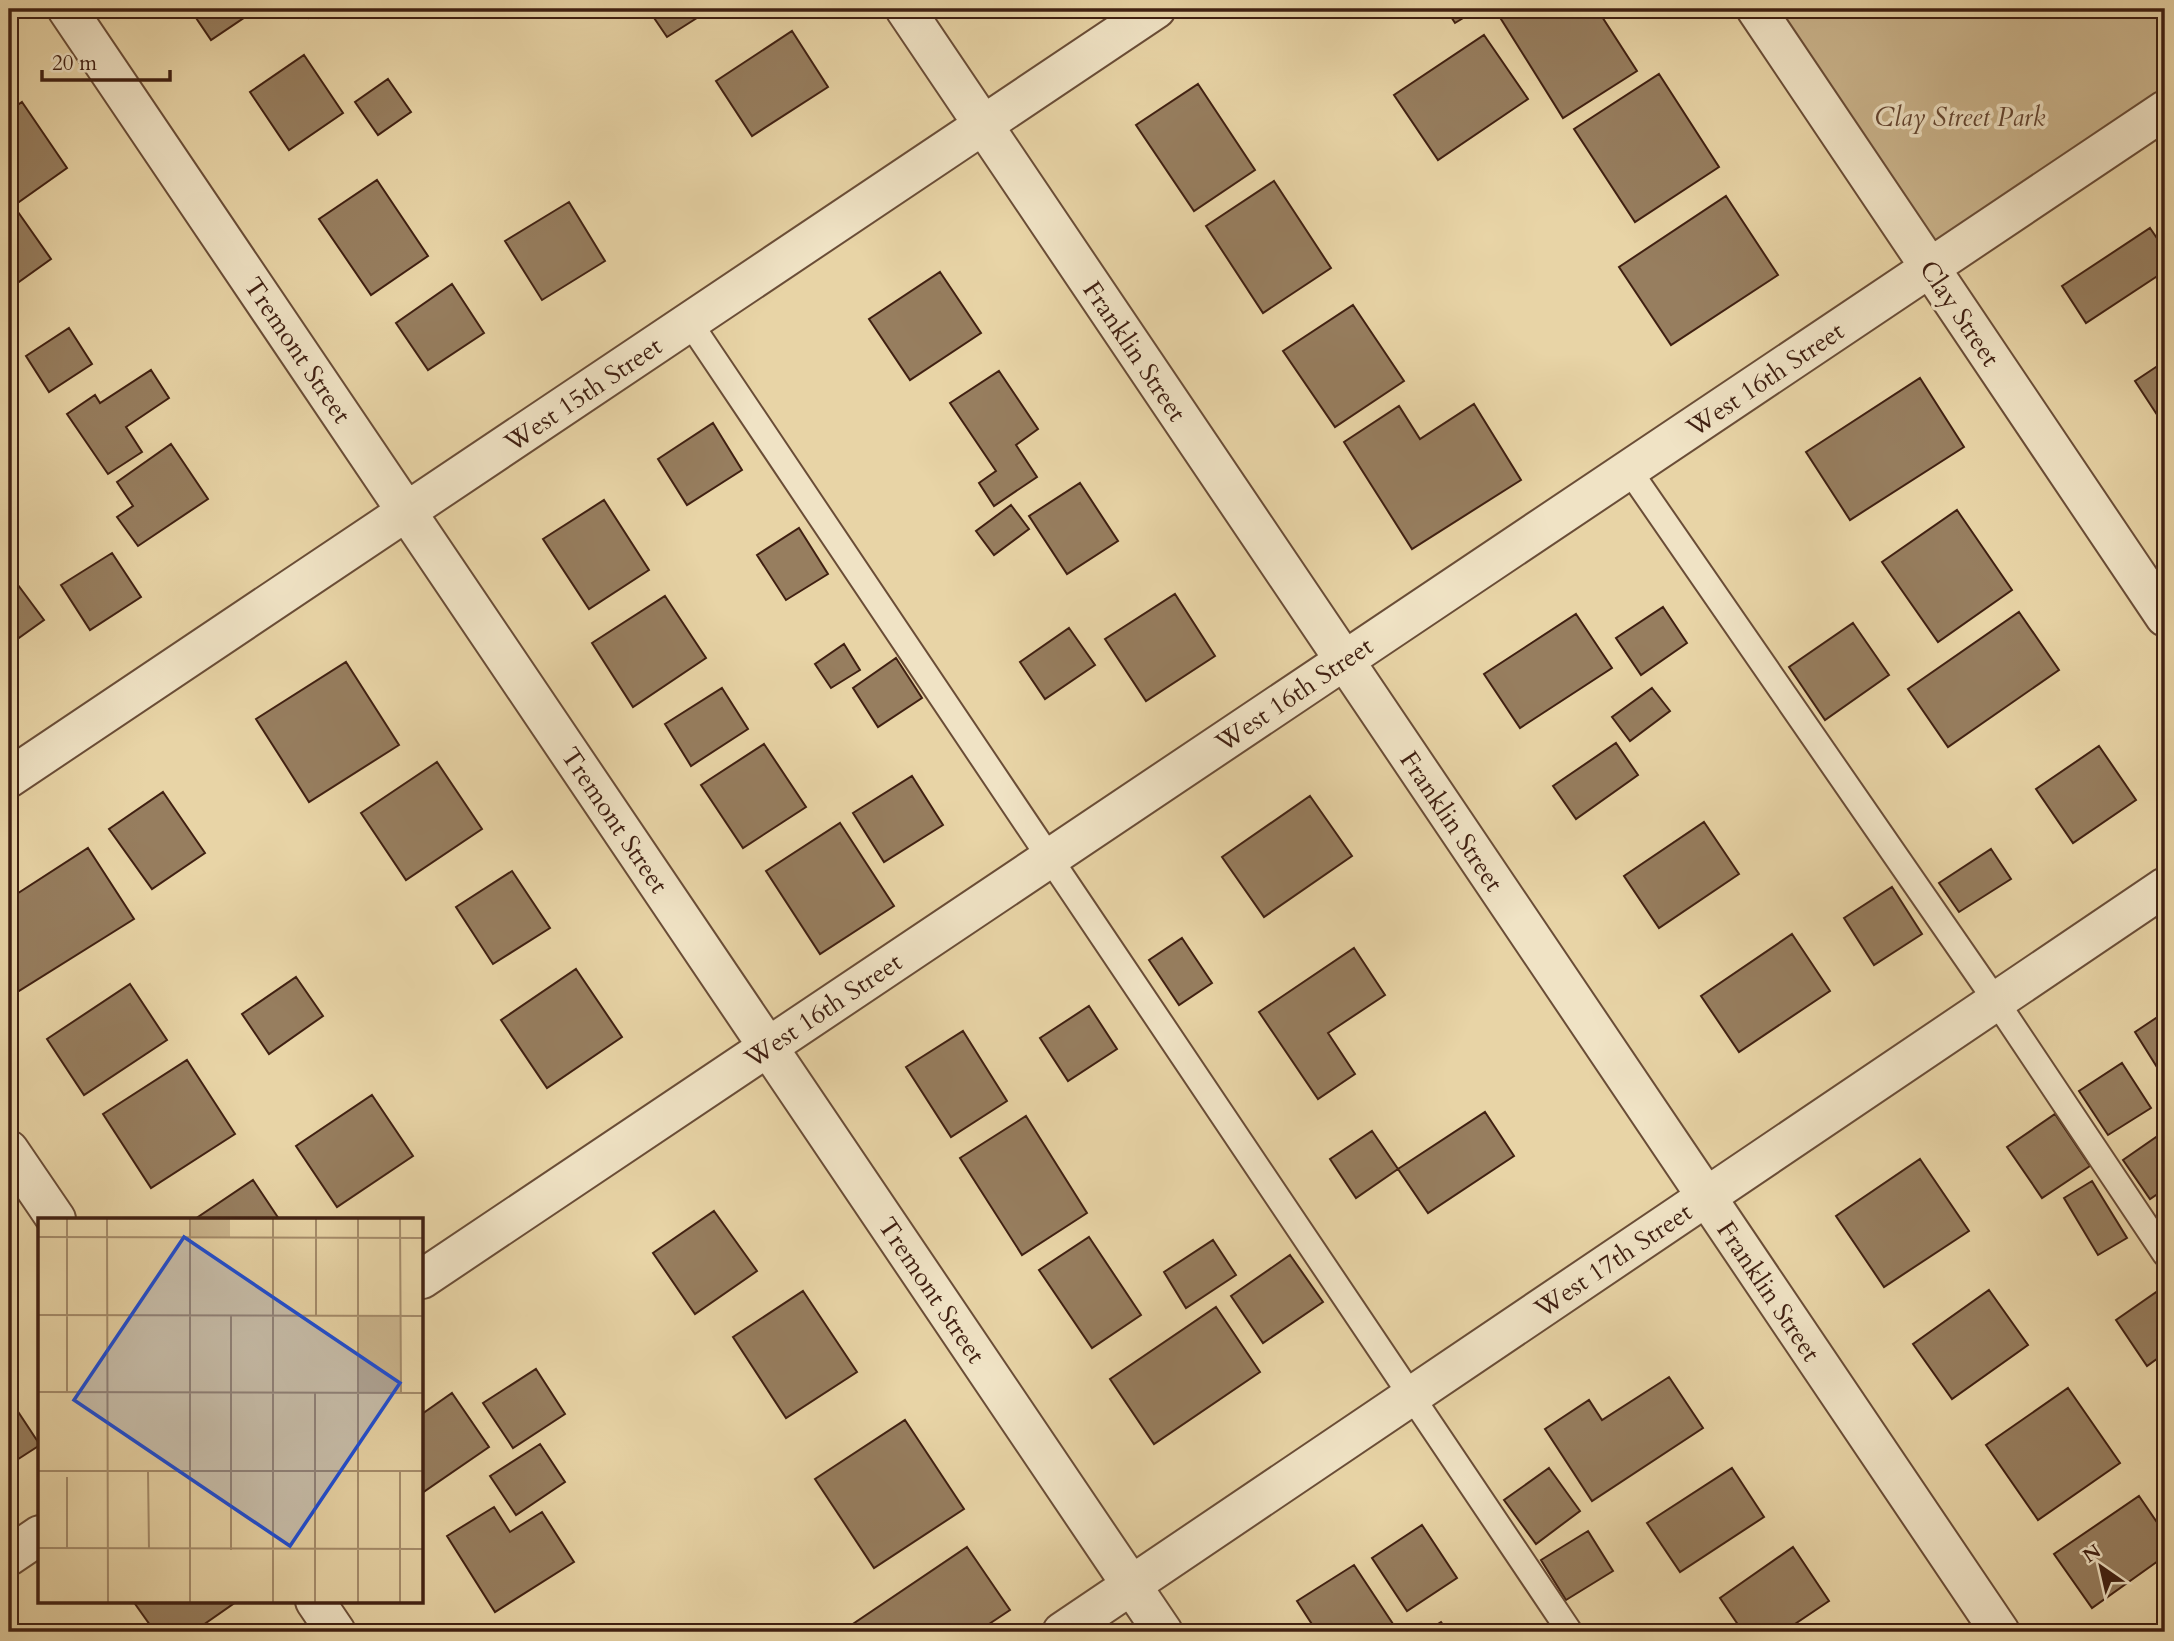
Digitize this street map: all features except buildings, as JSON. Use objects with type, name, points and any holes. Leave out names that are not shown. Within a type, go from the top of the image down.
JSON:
[{"type":"street","name":"Tremont Street","points":[[67,9],[1163,1632]]},
{"type":"street","name":"Franklin Street","points":[[905,9],[2000,1632]]},
{"type":"street","name":"West 15th Street","points":[[9,778],[1156,9]]},
{"type":"street","name":"Clay Street","points":[[1756,9],[2165,617]]},
{"type":"street","name":"West 16th Street","points":[[424,1278],[2165,110]]},
{"type":"street","name":"West 17th Street","points":[[1062,1632],[2165,887]]},
{"type":"street","points":[[9,1150],[55,1218]]},
{"type":"street","points":[[9,1556],[38,1536]]},
{"type":"street","points":[[316,1602],[336,1632]]},
{"type":"lane","points":[[690,323],[1570,1632]]},
{"type":"lane","points":[[1629,470],[1996,1001],[2165,1254]]},
{"type":"green space","name":"Clay Street Park","points":[[1756,9],[2165,9],[2165,110],[1930,268]]}]
